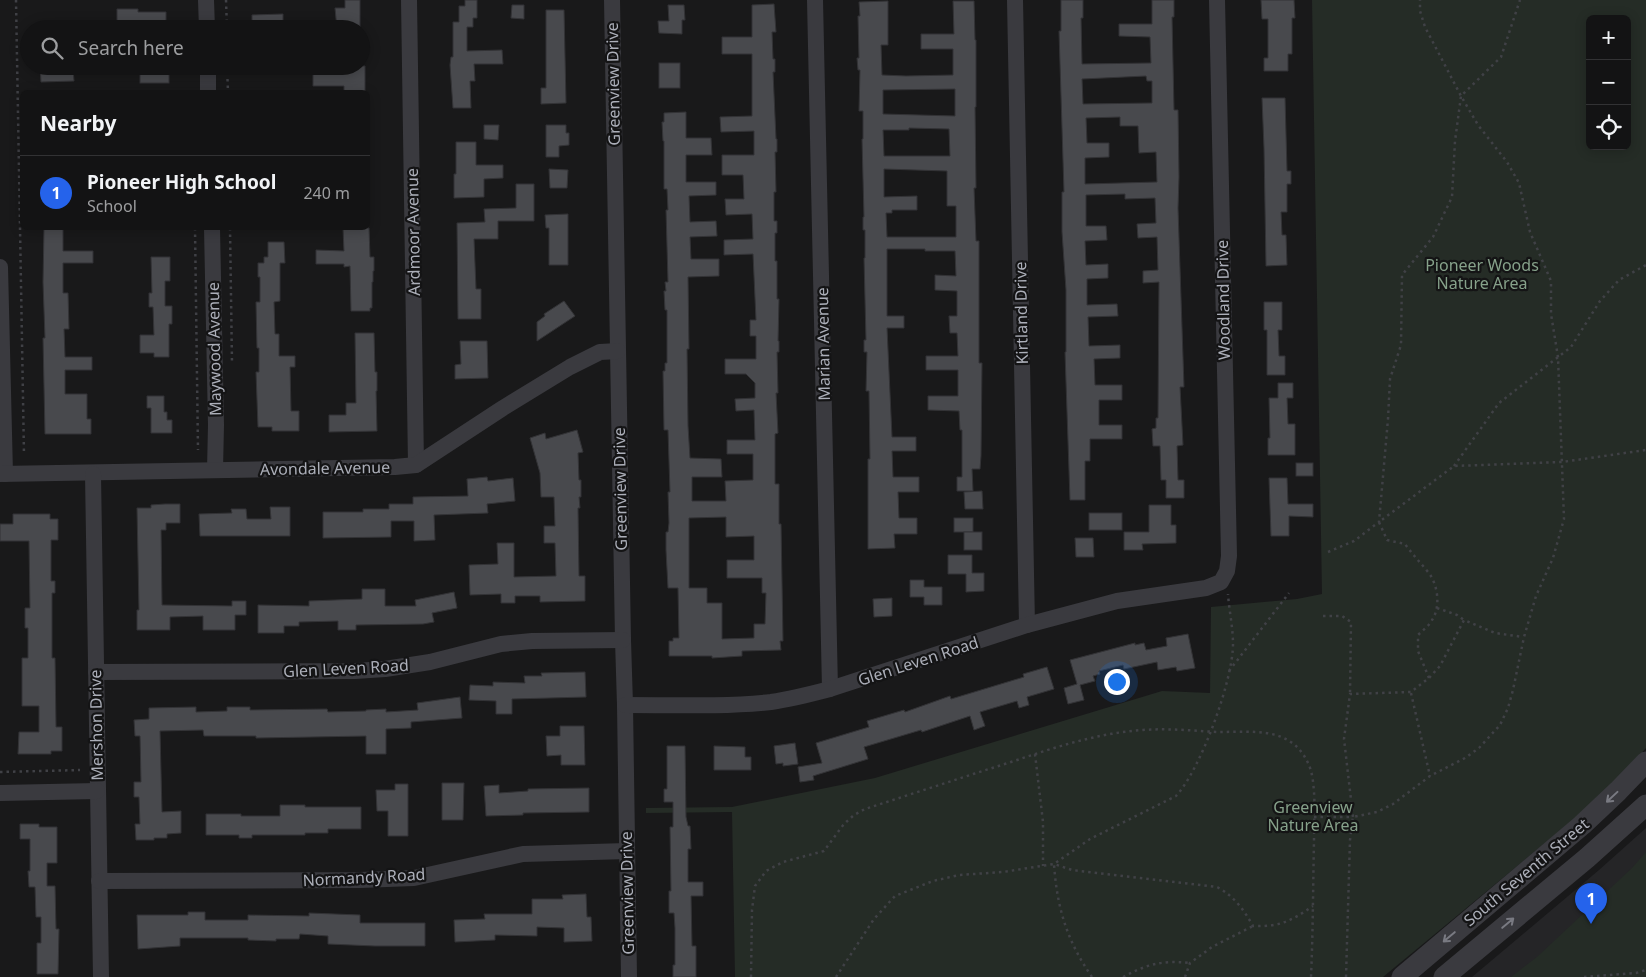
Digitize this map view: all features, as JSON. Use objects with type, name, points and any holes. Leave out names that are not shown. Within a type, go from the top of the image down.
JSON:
[{"type":"street","points":[[206,0],[207,20]]},
{"type":"street","name":"Ardmoor Avenue","points":[[409,0],[416,465]]},
{"type":"street","name":"Greenview Drive","points":[[612,0],[629,977]]},
{"type":"street","name":"Marian Avenue","points":[[815,0],[830,689]]},
{"type":"street","name":"Kirtland Drive","points":[[1015,0],[1027,625]]},
{"type":"street","name":"Woodland Drive","points":[[1217,0],[1229,556],[1227,571]]},
{"type":"street","points":[[208,75],[208,90]]},
{"type":"street","name":"Maywood Avenue","points":[[212,230],[216,425],[215,470]]},
{"type":"street","points":[[0,267],[2,474]]},
{"type":"street","name":"Avondale Avenue","points":[[2,474],[93,474],[416,465],[570,367],[600,352],[618,351]]},
{"type":"street","name":"Mershon Drive","points":[[93,474],[101,977]]},
{"type":"street","name":"Glen Leven Road","points":[[625,705],[770,702],[799,697],[830,689],[1027,625],[1117,601],[1206,588],[1221,582],[1227,571]]},
{"type":"street","name":"Glen Leven Road","points":[[96,672],[385,669],[430,662],[502,644],[532,641],[623,640]]},
{"type":"street","name":"South Seventh Street","points":[[1402,977],[1582,825],[1646,762]]},
{"type":"street","points":[[0,793],[97,791]]},
{"type":"street","name":"South Seventh Street","points":[[1444,977],[1646,805]]},
{"type":"street","name":"Normandy Road","points":[[99,880],[360,880],[414,878],[523,854],[627,851]]},
{"type":"path","points":[[16,0],[20,228]]},
{"type":"path","points":[[226,0],[227,20]]},
{"type":"path","points":[[1314,818],[1353,816],[1377,812],[1393,804],[1430,776],[1465,758],[1479,748],[1500,725],[1508,708],[1536,596],[1553,558],[1564,519],[1558,357],[1551,314],[1551,281],[1530,232],[1519,183],[1507,162],[1478,125],[1461,96],[1425,27],[1420,11],[1420,0]]},
{"type":"path","points":[[1429,678],[1418,651],[1418,635],[1432,621],[1437,608],[1435,586],[1429,573],[1415,559],[1405,544],[1388,540],[1379,522],[1390,379],[1401,345],[1402,275],[1433,237],[1452,196],[1455,141],[1461,96],[1501,57],[1520,0]]},
{"type":"path","points":[[227,75],[228,90]]},
{"type":"path","points":[[20,230],[24,455]]},
{"type":"path","points":[[194,230],[198,450]]},
{"type":"path","points":[[1328,552],[1354,541],[1454,466],[1499,403],[1571,348],[1600,301],[1619,280],[1646,265]]},
{"type":"path","points":[[1454,466],[1562,462],[1646,450]]},
{"type":"path","points":[[836,977],[874,919],[895,896],[933,881],[959,875],[1003,872],[1054,864],[1090,839],[1176,796],[1185,787],[1211,732],[1228,672],[1233,644],[1227,571]]},
{"type":"path","points":[[1228,672],[1289,593]]},
{"type":"path","points":[[1437,608],[1457,615],[1494,633],[1524,638]]},
{"type":"path","points":[[1323,616],[1342,616],[1351,622],[1350,694],[1344,739],[1353,816],[1350,840],[1346,977]]},
{"type":"path","points":[[1350,694],[1411,692],[1429,678],[1440,666],[1464,620]]},
{"type":"path","points":[[1411,692],[1430,776]]},
{"type":"path","points":[[751,977],[753,902],[756,886],[766,871],[783,862],[824,851],[854,814],[864,809],[1090,737],[1143,730],[1185,729],[1211,732],[1265,733],[1282,736],[1294,743],[1310,764],[1314,818],[1311,977]]},
{"type":"path","points":[[1035,754],[1043,822],[1042,866]]},
{"type":"path","points":[[0,772],[80,770]]},
{"type":"path","points":[[1054,864],[1072,870],[1218,887],[1234,899],[1253,926]]},
{"type":"path","points":[[1054,864],[1059,904],[1070,939],[1078,956],[1092,977]]},
{"type":"path","points":[[1185,977],[1190,963],[1212,948],[1253,926],[1278,926],[1297,917],[1313,906]]},
{"type":"path","points":[[1123,977],[1161,962],[1190,963]]},
{"type":"path","points":[[1584,977],[1636,973],[1646,970]]},
{"type":"shaded area","points":[[1646,828],[1646,977],[1472,977],[1599,870]]},
{"type":"green space","points":[[1312,0],[1646,0],[1646,748],[1617,780],[1574,819],[1383,977],[735,977],[732,812],[646,813],[646,808],[732,807],[875,778],[1162,691],[1210,693],[1211,607],[1297,599],[1322,594]]},
{"type":"green space","points":[[1646,852],[1646,977],[1511,977],[1538,956],[1632,868]]},
{"type":"building","points":[[345,0],[360,0],[360,20],[336,20],[335,8],[345,8]]},
{"type":"building","points":[[465,0],[477,0],[477,18],[473,18],[473,27],[467,27],[467,51],[502,50],[503,64],[474,64],[475,81],[470,81],[471,108],[453,108],[450,65],[451,57],[453,57],[453,22],[459,22],[459,6],[465,6]]},
{"type":"building","points":[[1061,0],[1083,0],[1083,18],[1081,18],[1082,64],[1151,63],[1150,37],[1119,36],[1119,24],[1152,24],[1152,0],[1174,0],[1174,17],[1172,17],[1174,110],[1178,110],[1178,208],[1184,387],[1180,387],[1183,445],[1177,446],[1178,480],[1184,480],[1184,498],[1166,498],[1166,480],[1161,480],[1160,446],[1153,446],[1152,429],[1156,428],[1156,418],[1158,418],[1159,282],[1143,283],[1143,271],[1158,270],[1157,237],[1138,238],[1137,224],[1156,223],[1155,198],[1125,199],[1125,194],[1086,195],[1086,226],[1106,226],[1107,240],[1085,241],[1086,265],[1108,264],[1108,278],[1087,279],[1087,305],[1117,304],[1118,316],[1088,317],[1089,346],[1120,345],[1120,358],[1094,359],[1095,385],[1122,385],[1122,400],[1099,400],[1099,425],[1122,425],[1122,439],[1090,439],[1090,461],[1085,461],[1085,500],[1070,500],[1065,352],[1066,290],[1062,232],[1062,192],[1064,192],[1059,31],[1061,31]],"holes":[[[1146,76],[1147,81],[1152,81],[1152,103],[1083,104],[1082,79]],[[1120,117],[1120,126],[1138,126],[1139,153],[1156,152],[1157,182],[1085,184],[1085,158],[1109,157],[1109,143],[1087,143],[1086,118]]]},
{"type":"building","points":[[1261,0],[1294,0],[1295,18],[1292,18],[1292,54],[1288,54],[1288,71],[1264,71],[1264,58],[1268,58],[1268,19],[1262,19]]},
{"type":"building","points":[[888,1],[888,45],[881,45],[882,75],[906,76],[953,75],[953,49],[921,49],[921,34],[954,34],[953,1],[974,1],[976,40],[976,188],[974,188],[976,241],[979,241],[979,363],[982,363],[980,469],[972,469],[973,491],[957,491],[957,477],[962,477],[962,430],[960,430],[959,411],[928,410],[928,396],[958,396],[958,370],[926,370],[926,356],[958,356],[957,333],[950,333],[949,316],[957,316],[957,291],[935,290],[935,275],[956,276],[955,251],[887,249],[887,316],[904,316],[904,328],[887,328],[892,437],[916,437],[916,451],[892,451],[893,477],[919,477],[919,492],[898,492],[899,518],[917,518],[917,534],[894,534],[895,548],[868,549],[869,391],[866,391],[867,352],[864,352],[864,340],[866,340],[865,230],[863,230],[863,111],[859,111],[860,70],[858,70],[857,58],[859,58],[859,2]],"holes":[[[955,89],[955,116],[883,114],[883,90]],[[909,128],[949,129],[950,156],[884,156],[883,130],[909,130]],[[884,169],[947,171],[947,206],[956,206],[956,237],[887,237],[886,213],[892,213],[892,210],[917,210],[917,196],[884,197]]]},
{"type":"building","points":[[774,4],[776,32],[772,32],[773,59],[775,59],[775,72],[773,72],[777,139],[777,152],[775,152],[776,192],[774,192],[774,221],[777,221],[775,261],[777,261],[777,299],[779,299],[778,393],[776,393],[778,433],[775,434],[775,484],[779,484],[783,641],[780,641],[781,650],[742,651],[742,656],[712,658],[712,656],[669,656],[669,641],[673,641],[673,638],[679,638],[678,588],[668,588],[666,550],[666,532],[668,532],[669,523],[668,492],[670,492],[668,430],[664,430],[663,371],[665,371],[665,363],[667,363],[667,310],[665,310],[664,291],[666,291],[665,282],[668,282],[666,210],[668,210],[667,189],[664,189],[662,122],[664,122],[664,113],[686,112],[686,138],[711,138],[712,155],[686,155],[686,182],[716,182],[716,195],[689,196],[690,222],[716,221],[717,236],[690,237],[691,259],[719,259],[719,276],[688,277],[688,426],[690,458],[721,459],[722,477],[692,477],[692,501],[726,501],[725,481],[753,480],[753,454],[727,454],[727,440],[755,440],[754,410],[736,411],[735,399],[755,398],[755,383],[746,374],[725,374],[725,359],[756,359],[756,336],[750,336],[750,320],[756,320],[753,254],[724,255],[724,240],[753,239],[752,214],[726,215],[725,199],[744,199],[743,175],[722,175],[722,155],[754,155],[754,131],[721,132],[720,117],[752,116],[752,54],[722,54],[722,37],[752,37],[752,5]],"holes":[[[726,517],[726,537],[754,536],[754,560],[727,560],[727,578],[762,578],[762,593],[766,593],[765,624],[754,624],[754,638],[722,639],[722,603],[707,603],[707,588],[689,588],[689,518]]]},
{"type":"building","points":[[512,5],[524,5],[524,19],[511,18]]},
{"type":"building","points":[[668,5],[684,5],[685,20],[682,20],[682,34],[659,33],[658,21],[669,21]]},
{"type":"building","points":[[117,9],[138,9],[138,12],[166,12],[166,20],[117,20]]},
{"type":"building","points":[[546,10],[564,10],[566,103],[541,104],[541,88],[546,88]]},
{"type":"building","points":[[283,14],[283,20],[252,20],[252,15]]},
{"type":"building","points":[[659,63],[680,63],[680,88],[659,88]]},
{"type":"building","points":[[41,75],[74,75],[74,81],[41,82]]},
{"type":"building","points":[[140,75],[169,75],[169,83],[140,83]]},
{"type":"building","points":[[313,75],[365,75],[365,90],[344,90],[344,86],[313,86]]},
{"type":"building","points":[[1262,98],[1285,98],[1287,171],[1291,171],[1291,184],[1287,184],[1287,212],[1281,212],[1282,235],[1286,235],[1287,265],[1266,266]]},
{"type":"building","points":[[484,125],[499,125],[498,140],[484,139]]},
{"type":"building","points":[[546,125],[566,125],[566,133],[569,133],[569,145],[559,146],[559,157],[546,157]]},
{"type":"building","points":[[456,142],[476,142],[476,165],[503,165],[503,178],[484,179],[484,197],[454,198]]},
{"type":"building","points":[[549,169],[568,170],[567,188],[550,188]]},
{"type":"building","points":[[516,184],[534,184],[534,221],[498,221],[498,239],[474,239],[476,289],[481,289],[481,319],[458,319],[457,223],[485,222],[484,209],[516,208]]},
{"type":"building","points":[[568,214],[568,265],[549,265],[549,228],[546,228],[545,215]]},
{"type":"building","points":[[44,230],[63,230],[63,251],[93,251],[93,263],[63,263],[63,293],[68,293],[69,329],[64,329],[65,357],[92,357],[92,370],[65,370],[65,394],[87,394],[87,419],[91,419],[91,434],[45,434]]},
{"type":"building","points":[[343,230],[369,230],[370,257],[374,257],[372,308],[370,308],[370,311],[351,311],[350,266],[344,267],[344,264],[316,264],[316,250],[344,251]]},
{"type":"building","points":[[268,242],[284,242],[285,263],[280,263],[280,301],[274,302],[275,334],[279,334],[279,356],[295,356],[295,367],[290,367],[291,411],[299,411],[299,431],[272,431],[272,427],[258,427],[256,372],[259,372],[259,348],[257,348],[256,302],[260,302],[260,277],[258,277],[258,263],[264,263],[264,257],[268,257]]},
{"type":"building","points":[[151,257],[170,257],[170,281],[165,281],[165,306],[172,306],[172,324],[169,324],[169,357],[154,357],[154,353],[140,353],[140,335],[154,335],[153,307],[149,307],[149,293],[152,293]]},
{"type":"building","points":[[564,301],[575,316],[537,341],[537,322],[545,316],[544,314]]},
{"type":"building","points":[[1264,302],[1282,302],[1282,330],[1278,330],[1279,356],[1285,356],[1285,375],[1267,375],[1267,330],[1264,330]]},
{"type":"building","points":[[355,333],[374,333],[375,372],[377,372],[377,431],[329,432],[329,415],[346,415],[346,403],[356,403]]},
{"type":"building","points":[[460,341],[487,341],[488,378],[455,379],[455,365],[461,364]]},
{"type":"building","points":[[1278,383],[1293,383],[1293,398],[1287,398],[1288,424],[1295,424],[1295,455],[1268,455],[1268,438],[1270,438],[1269,398],[1278,398]]},
{"type":"building","points":[[147,396],[164,396],[164,412],[167,412],[167,420],[172,420],[172,433],[151,433],[151,408],[147,408]]},
{"type":"building","points":[[577,430],[583,452],[578,453],[581,497],[579,497],[580,508],[578,508],[579,576],[585,576],[585,601],[540,602],[540,596],[515,596],[515,603],[501,603],[501,594],[470,595],[469,565],[498,564],[497,543],[514,543],[514,577],[556,576],[555,543],[544,543],[544,526],[555,526],[554,497],[541,497],[540,473],[530,438],[545,433],[546,439]]},
{"type":"building","points":[[1296,463],[1313,463],[1313,476],[1296,476]]},
{"type":"building","points":[[487,477],[488,481],[513,478],[515,501],[487,504],[488,513],[434,515],[435,540],[414,541],[414,521],[391,521],[391,537],[323,538],[323,512],[363,512],[363,509],[389,509],[389,504],[413,504],[413,497],[468,496],[467,479]]},
{"type":"building","points":[[1269,478],[1287,478],[1288,504],[1313,504],[1313,517],[1289,516],[1289,536],[1271,536]]},
{"type":"building","points":[[982,491],[983,509],[965,509],[964,492]]},
{"type":"building","points":[[180,504],[180,523],[166,523],[166,530],[161,530],[162,605],[232,606],[232,601],[246,601],[246,615],[235,615],[235,630],[203,630],[203,616],[170,617],[170,630],[137,630],[137,610],[139,610],[137,508],[151,508],[151,505]]},
{"type":"building","points":[[1149,505],[1171,505],[1171,525],[1176,525],[1176,543],[1142,544],[1143,550],[1124,550],[1124,532],[1149,532]]},
{"type":"building","points":[[270,507],[290,507],[290,536],[200,536],[199,514],[232,513],[231,509],[246,509],[247,519],[271,519]]},
{"type":"building","points":[[1089,513],[1122,513],[1122,530],[1089,530]]},
{"type":"building","points":[[13,514],[50,514],[50,519],[58,519],[58,540],[51,540],[51,581],[55,581],[55,593],[52,593],[52,658],[55,658],[56,727],[62,727],[62,751],[51,751],[51,754],[18,754],[19,732],[39,732],[39,706],[22,706],[22,658],[28,658],[28,628],[25,628],[25,608],[30,608],[29,541],[0,541],[0,524],[13,524]]},
{"type":"building","points":[[954,518],[973,518],[973,532],[954,532]]},
{"type":"building","points":[[964,532],[982,532],[982,550],[964,550]]},
{"type":"building","points":[[1075,538],[1093,538],[1094,557],[1076,557]]},
{"type":"building","points":[[948,555],[972,555],[972,573],[984,573],[984,591],[966,592],[966,574],[948,574]]},
{"type":"building","points":[[910,580],[924,580],[924,587],[942,587],[942,605],[924,605],[924,597],[910,597]]},
{"type":"building","points":[[362,589],[385,589],[385,606],[416,606],[415,600],[454,592],[457,608],[432,613],[434,622],[423,624],[356,625],[356,630],[338,630],[338,621],[299,622],[299,626],[284,626],[284,633],[258,633],[258,605],[309,606],[309,601],[362,599]]},
{"type":"building","points":[[892,598],[892,616],[874,617],[873,599]]},
{"type":"building","points":[[1188,634],[1195,668],[1177,671],[1176,667],[1158,670],[1157,662],[1124,669],[1123,665],[1099,671],[1100,674],[1093,676],[1095,681],[1080,685],[1084,700],[1068,704],[1064,688],[1077,684],[1070,660],[1135,643],[1135,645],[1144,643],[1146,650],[1167,646],[1166,638]]},
{"type":"building","points":[[1047,667],[1054,689],[1027,697],[1029,705],[1019,708],[1017,701],[980,712],[985,726],[974,730],[970,716],[922,732],[921,730],[864,747],[868,759],[813,776],[814,780],[800,782],[798,767],[822,763],[816,743],[869,727],[867,721],[904,710],[905,712],[950,696],[951,699],[1024,677],[1023,674]]},
{"type":"building","points":[[585,672],[586,697],[512,699],[512,714],[496,714],[496,701],[469,700],[470,685],[493,686],[493,682],[525,683],[524,676],[542,676],[541,673]]},
{"type":"building","points":[[460,697],[462,718],[411,722],[411,728],[386,729],[386,754],[366,754],[366,736],[256,738],[256,736],[204,736],[203,730],[160,731],[162,812],[181,811],[181,833],[167,834],[167,838],[136,840],[135,824],[140,824],[139,797],[134,797],[134,782],[141,782],[140,736],[135,736],[134,720],[149,719],[149,708],[196,707],[196,712],[227,711],[227,707],[250,707],[250,710],[327,709],[328,712],[386,709],[386,712],[418,710],[417,703]]},
{"type":"building","points":[[560,726],[584,726],[585,765],[561,765],[561,755],[547,756],[546,736],[560,736]]},
{"type":"building","points":[[795,743],[798,764],[783,766],[783,763],[776,764],[774,746]]},
{"type":"building","points":[[667,746],[685,746],[686,817],[688,826],[690,826],[691,849],[688,849],[688,882],[703,882],[703,896],[691,896],[692,946],[696,946],[696,977],[673,977],[673,965],[675,965],[675,928],[674,913],[669,913],[669,891],[671,891],[670,827],[673,827],[673,802],[664,802],[664,789],[667,789]]},
{"type":"building","points":[[714,746],[745,747],[745,757],[751,757],[751,770],[714,770]]},
{"type":"building","points":[[442,783],[464,783],[463,820],[442,820]]},
{"type":"building","points":[[395,784],[408,784],[408,836],[388,836],[388,811],[377,811],[376,790],[395,790]]},
{"type":"building","points":[[499,785],[499,793],[528,791],[528,789],[589,788],[589,812],[523,813],[523,815],[486,816],[484,786]]},
{"type":"building","points":[[280,805],[361,807],[361,829],[328,829],[328,833],[305,833],[305,835],[252,835],[252,838],[239,838],[239,835],[206,835],[206,814],[280,816]]},
{"type":"building","points":[[20,824],[39,824],[39,827],[57,827],[57,863],[47,863],[47,886],[55,886],[56,929],[59,929],[58,974],[37,974],[37,943],[41,943],[41,917],[36,917],[35,887],[29,887],[30,839],[20,839]]},
{"type":"building","points":[[586,894],[587,917],[591,917],[592,941],[564,942],[564,928],[537,927],[537,936],[495,935],[495,940],[455,942],[454,920],[485,919],[484,914],[532,914],[532,899],[563,899],[562,895]]},
{"type":"building","points":[[188,912],[205,912],[205,920],[248,920],[248,915],[309,916],[309,913],[360,915],[360,923],[425,923],[425,946],[328,944],[328,936],[300,934],[299,939],[276,939],[276,941],[248,940],[248,938],[180,938],[180,946],[138,949],[137,915],[188,915]]},
{"type":"place","name":"Pioneer High School","points":[[1591,924]]},
{"type":"park label","name":"Pioneer Woods Nature Area","points":[[1482,274]]},
{"type":"park label","name":"Greenview Nature Area","points":[[1313,816]]}]
